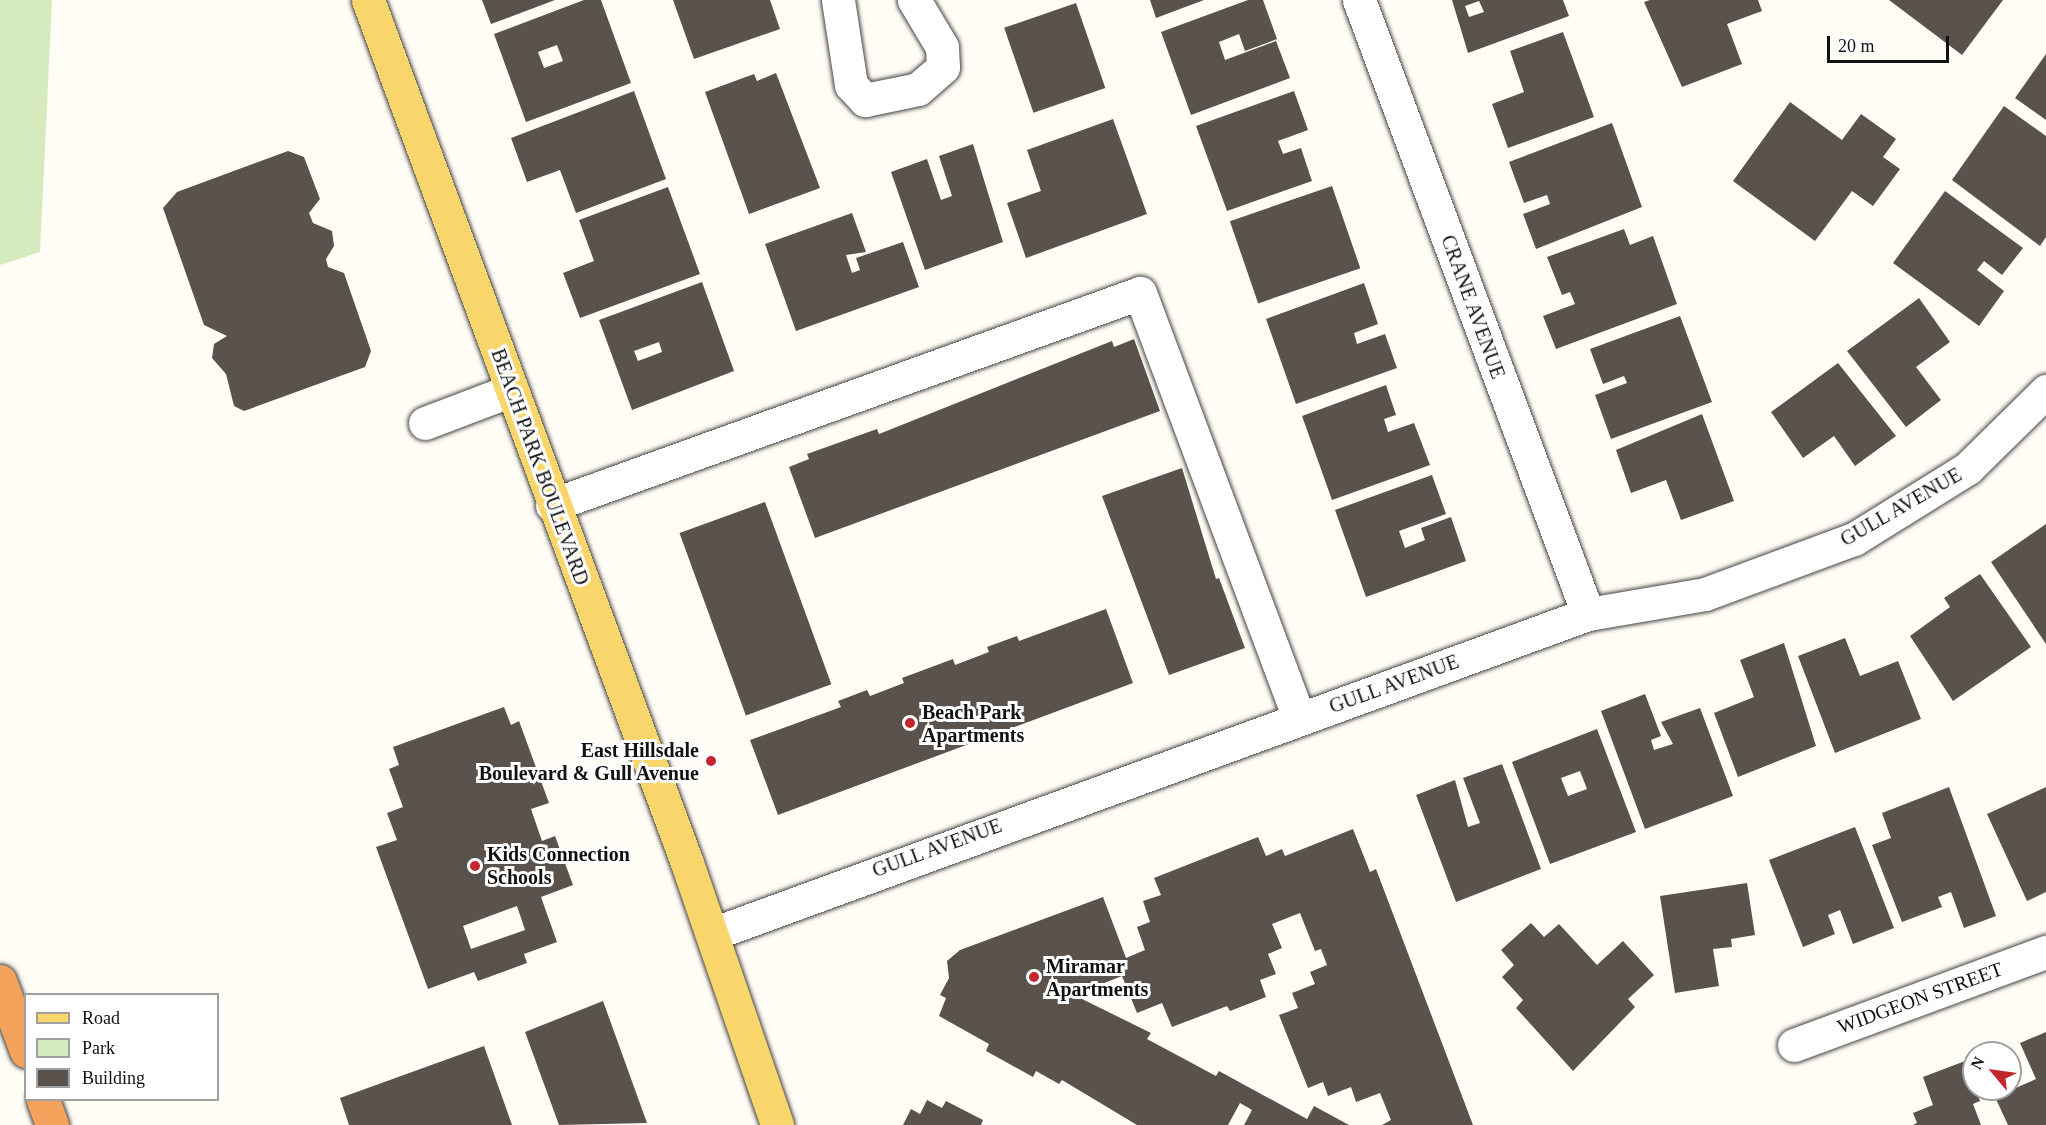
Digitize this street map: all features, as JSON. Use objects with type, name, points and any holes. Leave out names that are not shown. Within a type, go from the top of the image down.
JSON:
[{"type":"highway","points":[[0,981],[24,1046]]},
{"type":"highway","points":[[43,1101],[52,1125]]},
{"type":"main road","name":"BEACH PARK BOULEVARD","points":[[368,0],[712,934],[777,1125]]},
{"type":"street","points":[[838,0],[851,85],[866,100],[918,89],[943,67],[942,48],[914,0]]},
{"type":"street","name":"CRANE AVENUE","points":[[1359,0],[1588,614]]},
{"type":"street","points":[[552,504],[1140,293],[1299,718]]},
{"type":"street","points":[[425,423],[512,390]]},
{"type":"street","name":"GULL AVENUE","points":[[712,934],[1588,614],[1705,594],[1854,539],[1968,468],[2046,391]]},
{"type":"street","name":"WIDGEON STREET","points":[[1794,1045],[2046,952]]},
{"type":"green space","points":[[0,0],[52,0],[40,252],[0,265]]},
{"type":"building","points":[[482,0],[555,0],[491,24]]},
{"type":"building","points":[[584,0],[601,0],[631,83],[526,122],[494,34]],"holes":[[[557,45],[563,61],[544,68],[538,52]]]},
{"type":"building","points":[[673,0],[770,0],[780,29],[694,59]]},
{"type":"building","points":[[1150,0],[1204,0],[1156,18]]},
{"type":"building","points":[[1248,0],[1263,0],[1277,39],[1245,51],[1239,34],[1219,42],[1225,60],[1276,41],[1290,78],[1191,115],[1161,32]]},
{"type":"building","points":[[1452,0],[1563,0],[1569,16],[1468,53]],"holes":[[[1479,1],[1484,12],[1469,17],[1465,6]]]},
{"type":"building","points":[[1650,0],[1758,0],[1762,11],[1727,24],[1742,64],[1682,87],[1644,2]]},
{"type":"building","points":[[1889,0],[2003,0],[1962,55]]},
{"type":"building","points":[[1076,3],[1105,88],[1033,113],[1004,28]]},
{"type":"building","points":[[1563,32],[1594,117],[1508,148],[1492,104],[1524,92],[1510,51]]},
{"type":"building","points":[[2046,54],[2046,120],[2015,98]]},
{"type":"building","points":[[776,73],[820,188],[749,214],[705,92],[754,74],[757,81]]},
{"type":"building","points":[[634,91],[666,179],[576,213],[560,170],[527,182],[511,138]]},
{"type":"building","points":[[1294,91],[1308,130],[1278,141],[1283,154],[1301,148],[1312,181],[1227,211],[1196,126]]},
{"type":"building","points":[[1790,102],[1842,140],[1861,114],[1896,139],[1883,157],[1900,169],[1873,206],[1852,191],[1815,241],[1733,181]]},
{"type":"building","points":[[2004,106],[2046,136],[2046,237],[2040,246],[1952,180]]},
{"type":"building","points":[[1113,119],[1147,214],[1026,258],[1007,203],[1041,191],[1027,150]]},
{"type":"building","points":[[1612,123],[1642,207],[1536,249],[1523,214],[1550,204],[1547,195],[1524,203],[1509,162]]},
{"type":"building","points":[[973,144],[1003,242],[925,270],[891,172],[927,159],[941,200],[952,196],[939,156]]},
{"type":"building","points":[[288,151],[304,157],[320,199],[309,213],[313,223],[332,231],[334,246],[326,259],[328,267],[344,273],[371,351],[365,367],[244,411],[234,406],[226,374],[212,358],[214,344],[227,336],[204,325],[163,208],[177,192]]},
{"type":"building","points":[[1332,186],[1360,268],[1258,303],[1230,221]]},
{"type":"building","points":[[668,187],[700,274],[580,318],[563,273],[594,261],[579,220]]},
{"type":"building","points":[[1945,191],[2023,248],[2002,275],[1984,261],[1977,270],[2004,291],[1979,326],[1893,263]]},
{"type":"building","points":[[852,213],[866,252],[846,255],[852,273],[860,270],[856,258],[903,242],[919,287],[796,331],[765,244]]},
{"type":"building","points":[[1624,229],[1630,245],[1653,236],[1677,304],[1556,349],[1543,316],[1575,304],[1570,292],[1562,295],[1547,257]]},
{"type":"building","points":[[702,282],[734,371],[632,410],[599,320]],"holes":[[[659,342],[662,352],[638,361],[634,351]]]},
{"type":"building","points":[[1364,283],[1378,324],[1354,333],[1357,344],[1385,334],[1397,368],[1296,404],[1266,319]]},
{"type":"building","points":[[1919,298],[1950,342],[1916,367],[1941,400],[1906,427],[1847,351]]},
{"type":"building","points":[[1680,316],[1712,402],[1611,439],[1595,395],[1627,383],[1624,376],[1603,384],[1590,349]]},
{"type":"building","points":[[1134,339],[1160,411],[815,538],[789,467],[809,459],[807,454],[877,429],[879,434],[1112,341],[1114,347]]},
{"type":"building","points":[[1838,363],[1896,436],[1855,466],[1834,436],[1803,458],[1771,412]]},
{"type":"building","points":[[1386,385],[1396,415],[1384,419],[1388,432],[1414,423],[1430,465],[1332,500],[1302,416]]},
{"type":"building","points":[[1702,414],[1734,501],[1681,520],[1666,480],[1631,493],[1616,450]]},
{"type":"building","points":[[1182,468],[1216,579],[1219,578],[1245,648],[1169,675],[1102,496]]},
{"type":"building","points":[[1432,475],[1446,514],[1399,531],[1405,548],[1425,540],[1421,528],[1451,517],[1466,561],[1366,597],[1335,510]]},
{"type":"building","points":[[765,502],[831,684],[746,715],[679,533]]},
{"type":"building","points":[[2046,524],[2046,644],[1991,562]]},
{"type":"building","points":[[1980,574],[2031,647],[1953,701],[1910,636],[1950,607],[1944,598]]},
{"type":"building","name":"Beach Park Apartments","points":[[1106,609],[1133,683],[778,815],[750,740],[841,707],[838,701],[867,690],[870,696],[904,683],[902,678],[953,659],[955,665],[989,652],[987,647],[1017,636],[1019,641]]},
{"type":"building","points":[[1845,638],[1860,676],[1898,661],[1921,719],[1835,753],[1798,656]]},
{"type":"building","points":[[1784,643],[1816,746],[1738,777],[1714,713],[1754,697],[1740,660]]},
{"type":"building","points":[[1645,694],[1661,736],[1651,740],[1654,750],[1673,744],[1661,722],[1700,708],[1733,796],[1645,829],[1601,711]]},
{"type":"building","name":"Kids Connection Schools","points":[[504,707],[511,725],[519,721],[549,803],[531,809],[542,841],[555,836],[573,885],[541,897],[557,942],[524,954],[527,963],[478,981],[474,972],[428,989],[376,847],[397,840],[387,813],[403,807],[389,769],[399,765],[393,747]],"holes":[[[517,906],[525,930],[471,949],[463,926]]]},
{"type":"building","points":[[1597,729],[1636,832],[1550,864],[1512,762]],"holes":[[[1580,771],[1587,789],[1568,796],[1561,778]]]},
{"type":"building","points":[[1502,764],[1541,869],[1456,902],[1416,795],[1455,780],[1468,827],[1480,823],[1463,778]]},
{"type":"building","points":[[1949,787],[1996,916],[1964,928],[1951,892],[1938,897],[1942,907],[1902,922],[1872,845],[1891,838],[1882,813]]},
{"type":"building","points":[[2046,787],[2046,892],[2027,901],[1987,814]]},
{"type":"building","points":[[1855,827],[1894,928],[1853,944],[1840,910],[1828,915],[1835,934],[1803,947],[1769,860]]},
{"type":"building","name":"Miramar Apartments","points":[[1353,829],[1370,872],[1376,869],[1473,1125],[1382,1125],[1391,1120],[1380,1093],[1356,1102],[1351,1087],[1328,1096],[1323,1082],[1308,1088],[1279,1015],[1298,1008],[1292,993],[1315,984],[1310,972],[1327,965],[1321,949],[1315,951],[1300,913],[1272,924],[1282,948],[1268,954],[1276,974],[1260,980],[1266,997],[1230,1011],[1227,1006],[1172,1027],[1162,1003],[1137,1013],[1122,976],[1074,995],[1151,1033],[1147,1039],[1216,1076],[1219,1071],[1307,1119],[1314,1106],[1349,1125],[1244,1125],[1252,1110],[1240,1103],[1228,1125],[1137,1125],[1062,1080],[1059,1084],[1036,1071],[1033,1077],[986,1051],[989,1044],[939,1016],[946,998],[940,995],[949,978],[947,961],[960,950],[1103,897],[1126,958],[1145,950],[1137,927],[1150,922],[1143,901],[1161,895],[1154,878],[1258,837],[1266,856],[1282,849],[1285,856]]},
{"type":"building","points":[[1747,883],[1755,935],[1731,939],[1732,947],[1713,949],[1719,986],[1675,993],[1660,896]]},
{"type":"building","points":[[1531,923],[1544,937],[1559,924],[1597,965],[1623,941],[1654,975],[1628,999],[1635,1007],[1573,1071],[1516,1008],[1523,1000],[1502,977],[1514,965],[1501,950]]},
{"type":"building","points":[[603,1001],[647,1123],[559,1125],[525,1032]]},
{"type":"building","points":[[2046,1032],[2046,1125],[2008,1125],[1997,1101],[2022,1101],[2022,1085],[2036,1079],[2022,1048],[2022,1042]]},
{"type":"building","points":[[484,1046],[512,1125],[349,1125],[340,1098]]},
{"type":"building","points":[[1962,1062],[1962,1101],[1980,1101],[1973,1104],[1981,1125],[1913,1125],[1917,1123],[1913,1113],[1933,1105],[1923,1077]]},
{"type":"building","points":[[927,1100],[942,1108],[946,1101],[983,1120],[981,1125],[903,1125],[911,1109],[920,1114]]},
{"type":"place","name":"Beach Park Apartments","points":[[910,723]]},
{"type":"place","name":"East Hillsdale Boulevard & Gull Avenue","points":[[711,761]]},
{"type":"place","name":"Kids Connection Schools","points":[[475,866]]},
{"type":"place","name":"Miramar Apartments","points":[[1034,977]]}]
